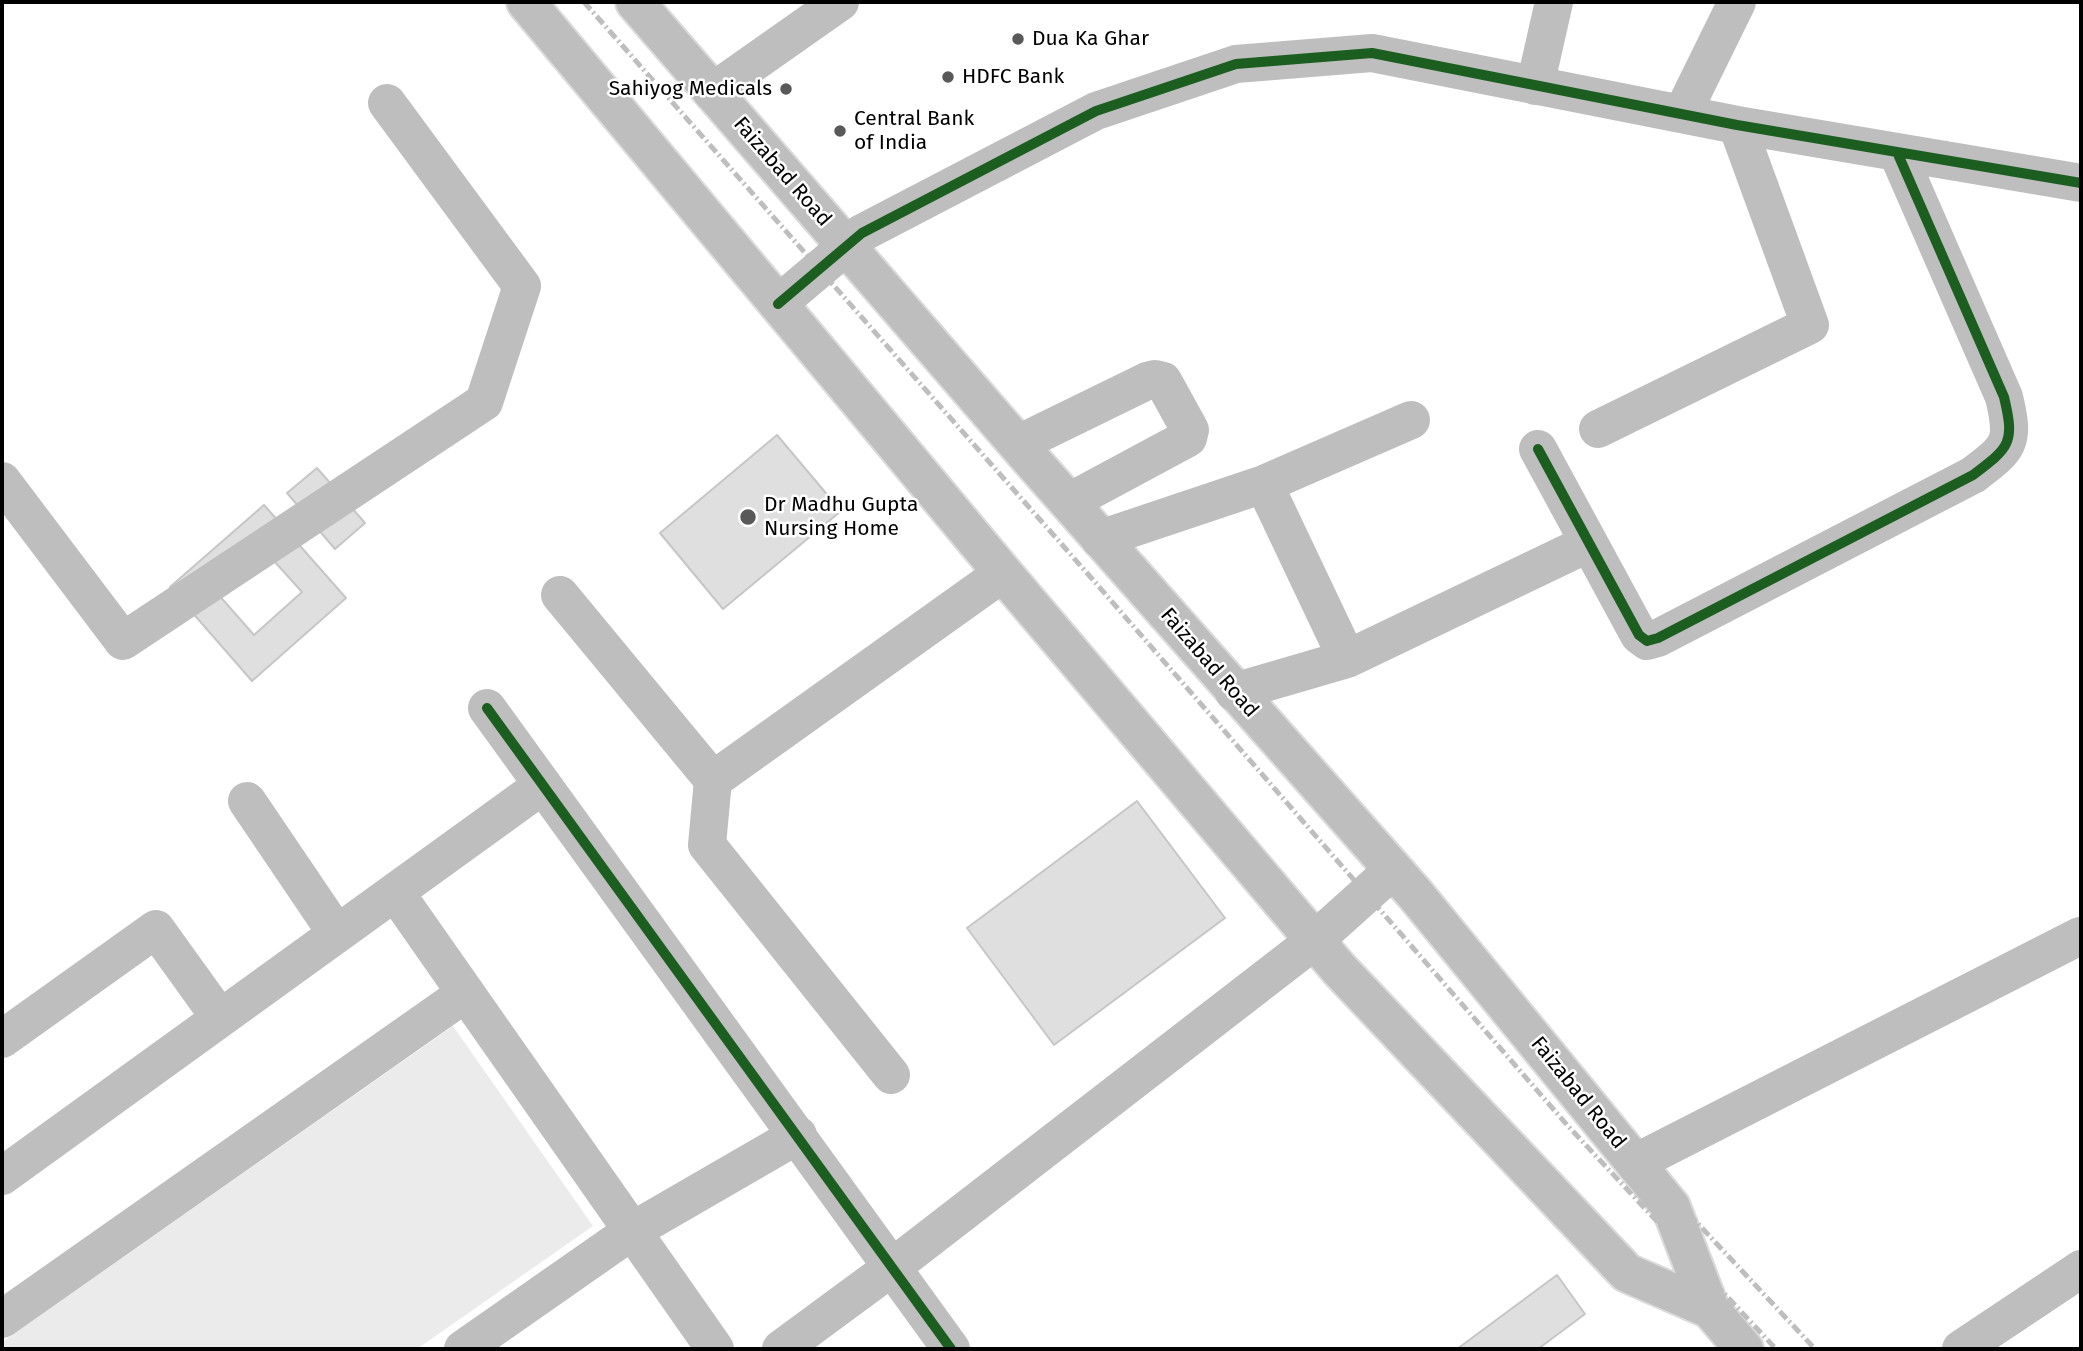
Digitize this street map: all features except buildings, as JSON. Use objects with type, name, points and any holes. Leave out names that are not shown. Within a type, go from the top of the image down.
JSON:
[{"type":"street","points":[[526,2],[1003,573],[1339,969],[1627,1273],[1710,1309]]},
{"type":"street","name":"Faizabad Road","points":[[635,2],[1017,444],[1393,870],[1635,1163],[1671,1207],[1710,1309],[1744,1349]]},
{"type":"street","points":[[712,92],[840,2]]},
{"type":"street","points":[[1535,86],[1554,2]]},
{"type":"street","points":[[1682,114],[1737,2]]},
{"type":"street","points":[[778,304],[862,233],[1096,111],[1236,64],[1372,53],[1737,125],[2081,183]]},
{"type":"street","points":[[2,481],[123,641],[484,402],[522,286],[387,103]]},
{"type":"street","points":[[1598,429],[1811,325],[1737,125]]},
{"type":"street","points":[[1538,449],[1639,635],[1647,641],[1658,638],[1973,475],[2002,453],[2011,426],[2004,397],[1897,152]]},
{"type":"street","points":[[1017,444],[1147,381],[1163,381],[1190,430],[1188,439],[1069,502]]},
{"type":"street","points":[[1100,539],[1264,484],[1411,420]]},
{"type":"street","points":[[1264,484],[1347,659]]},
{"type":"street","points":[[1234,692],[1347,659],[1589,543]]},
{"type":"street","points":[[713,780],[1003,573]]},
{"type":"street","points":[[561,595],[713,780],[707,845],[891,1075]]},
{"type":"street","points":[[487,708],[951,1349]]},
{"type":"street","points":[[2,1176],[543,785]]},
{"type":"street","points":[[247,801],[337,934]]},
{"type":"street","points":[[781,1349],[891,1268],[1314,941],[1393,870]]},
{"type":"street","points":[[395,892],[715,1349]]},
{"type":"street","points":[[2,1039],[156,929],[220,1018]]},
{"type":"street","points":[[1635,1163],[2080,936]]},
{"type":"street","points":[[2,1319],[466,993]]},
{"type":"street","points":[[463,1349],[632,1231],[798,1135]]},
{"type":"street","points":[[1961,1349],[2081,1269]]},
{"type":"shaded area","points":[[453,1026],[593,1226],[417,1349],[2,1349],[2,1342]]},
{"type":"railway","points":[[584,2],[1087,573],[1568,1126],[1776,1349]]},
{"type":"railway","points":[[622,2],[1589,1107],[1815,1349]]},
{"type":"cycle path","points":[[778,304],[862,233],[1096,111],[1236,64],[1372,53],[1737,125],[2081,183]]},
{"type":"cycle path","points":[[1538,449],[1639,635],[1647,641],[1658,638],[1973,475],[1995,457],[2007,443],[2009,435],[2004,397],[1897,152]]},
{"type":"cycle path","points":[[487,708],[951,1349]]},
{"type":"place","name":"Dua Ka Ghar","points":[[1018,39]]},
{"type":"place","name":"HDFC Bank","points":[[948,77]]},
{"type":"place","name":"Sahiyog Medicals","points":[[786,89]]},
{"type":"place","name":"Central Bank of India","points":[[840,131]]},
{"type":"place","name":"Dr Madhu Gupta Nursing Home","points":[[748,517]]}]
